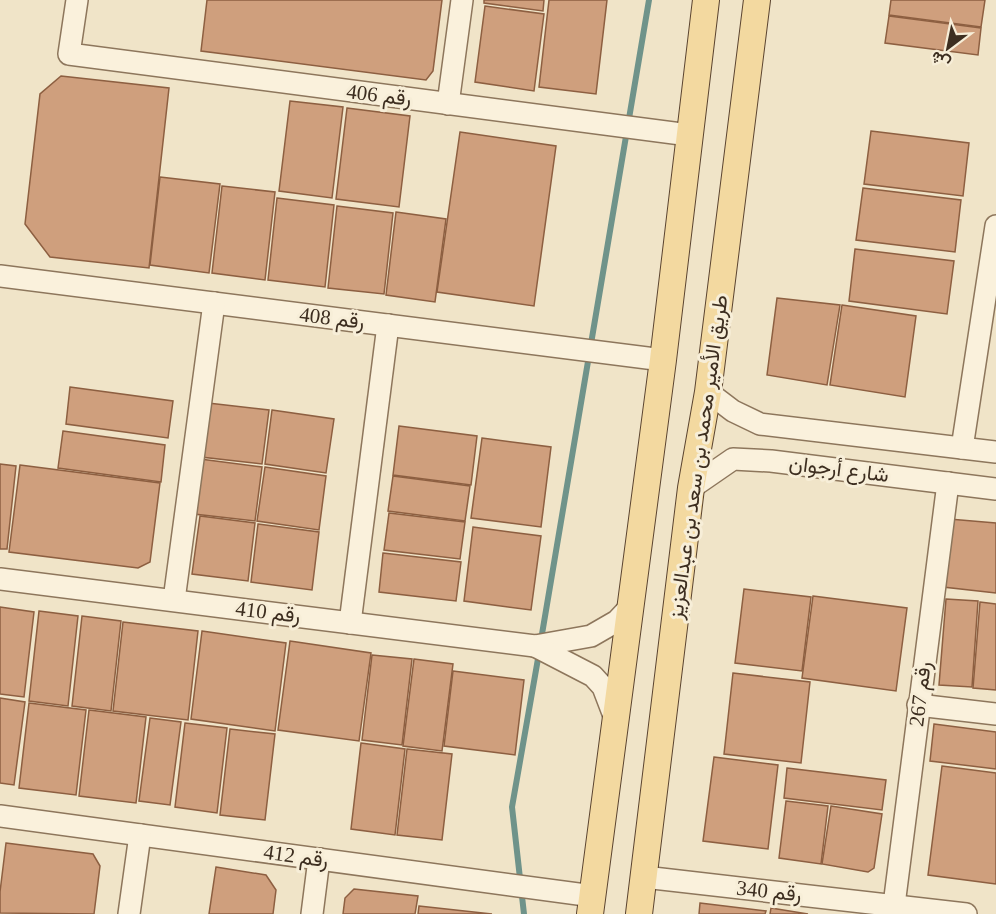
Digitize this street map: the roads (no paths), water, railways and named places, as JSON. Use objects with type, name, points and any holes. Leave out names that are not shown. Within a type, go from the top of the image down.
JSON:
[{"type":"main road","points":[[591,905],[632,605],[706,0]]},
{"type":"main road","name":"طريق الأمير محمد بن سعد بن عبدالعزيز","points":[[639,914],[691,488],[708,392],[757,0]]},
{"type":"street","name":"رقم 406","points":[[77,0],[69,54],[689,135]]},
{"type":"street","points":[[448,104],[462,0]]},
{"type":"street","points":[[962,448],[996,226]]},
{"type":"street","name":"رقم 408","points":[[0,276],[663,360]]},
{"type":"street","points":[[174,600],[214,303]]},
{"type":"street","points":[[350,623],[388,326]]},
{"type":"street","name":"شارع أرجوان","points":[[708,392],[733,411],[760,424],[996,452]]},
{"type":"street","points":[[771,460],[777,426]]},
{"type":"street","name":"شارع أرجوان","points":[[691,488],[733,459],[771,460],[996,489]]},
{"type":"street","name":"رقم 267","points":[[894,905],[948,483]]},
{"type":"street","name":"رقم 410","points":[[0,579],[535,646]]},
{"type":"street","points":[[535,646],[591,636],[617,621],[632,605]]},
{"type":"street","points":[[535,646],[593,676],[603,687],[616,722]]},
{"type":"street","points":[[918,705],[996,714]]},
{"type":"street","name":"رقم 412","points":[[0,816],[319,859],[591,905]]},
{"type":"street","points":[[129,914],[140,835]]},
{"type":"street","points":[[312,914],[319,859]]},
{"type":"street","name":"رقم 340","points":[[644,877],[966,914]]},
{"type":"waterway","points":[[541,640],[649,0]]},
{"type":"waterway","points":[[524,914],[512,807],[539,653]]}]
